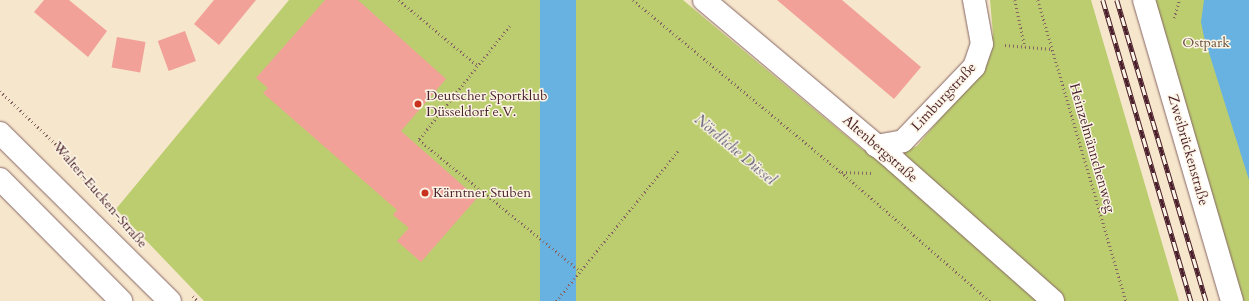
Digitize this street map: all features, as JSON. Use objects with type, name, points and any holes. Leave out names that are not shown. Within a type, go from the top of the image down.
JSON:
[{"type":"street","name":"Altenbergstraße","points":[[704,0],[876,146],[1053,301]]},
{"type":"street","name":"Limburgstraße","points":[[876,146],[903,141],[974,68],[982,44],[974,0]]},
{"type":"street","name":"Zweibrückenstraße","points":[[1144,0],[1232,301]]},
{"type":"street","name":"Walter-Eucken-Straße","points":[[0,133],[178,295]]},
{"type":"street","points":[[0,179],[121,301]]},
{"type":"path","points":[[399,0],[478,66]]},
{"type":"path","points":[[633,0],[841,172],[990,301]]},
{"type":"path","points":[[1015,0],[1025,47]]},
{"type":"path","name":"Heinzelmännchenweg","points":[[1038,0],[1126,301]]},
{"type":"path","points":[[510,26],[419,140],[578,270]]},
{"type":"path","points":[[982,44],[1052,49]]},
{"type":"path","name":"Walter-Eucken-Straße","points":[[0,91],[57,145],[91,189]]},
{"type":"path","points":[[556,301],[578,270],[678,151]]},
{"type":"path","points":[[178,295],[198,301]]},
{"type":"green space","points":[[289,0],[683,0],[863,150],[894,156],[917,146],[986,63],[993,34],[990,0],[1091,0],[1179,301],[204,301],[116,209]]},
{"type":"green space","name":"Ostpark","points":[[1148,0],[1249,0],[1249,301],[1236,301]]},
{"type":"water","points":[[540,0],[576,0],[576,301],[540,301]]},
{"type":"water","points":[[1204,0],[1249,0],[1249,180],[1204,37],[1201,22]]},
{"type":"building","points":[[44,0],[69,0],[107,31],[88,57],[34,12]]},
{"type":"building","points":[[214,0],[256,0],[219,45],[194,24]]},
{"type":"building","points":[[325,0],[358,0],[446,79],[401,131],[477,198],[421,262],[397,241],[409,228],[393,215],[397,210],[263,93],[268,88],[256,78]]},
{"type":"building","points":[[777,0],[842,0],[921,67],[894,99]]},
{"type":"building","points":[[185,31],[196,61],[169,71],[158,41]]},
{"type":"building","points":[[117,37],[146,42],[140,73],[112,68]]},
{"type":"railway","points":[[1103,0],[1191,301]]},
{"type":"railway","points":[[1117,0],[1206,301]]},
{"type":"place","name":"Deutscher Sportklub Düsseldorf e.V.","points":[[418,104]]},
{"type":"place","name":"Kärntner Stuben","points":[[425,193]]},
{"type":"water label","name":"Nördliche Düssel","points":[[735,150]]}]
